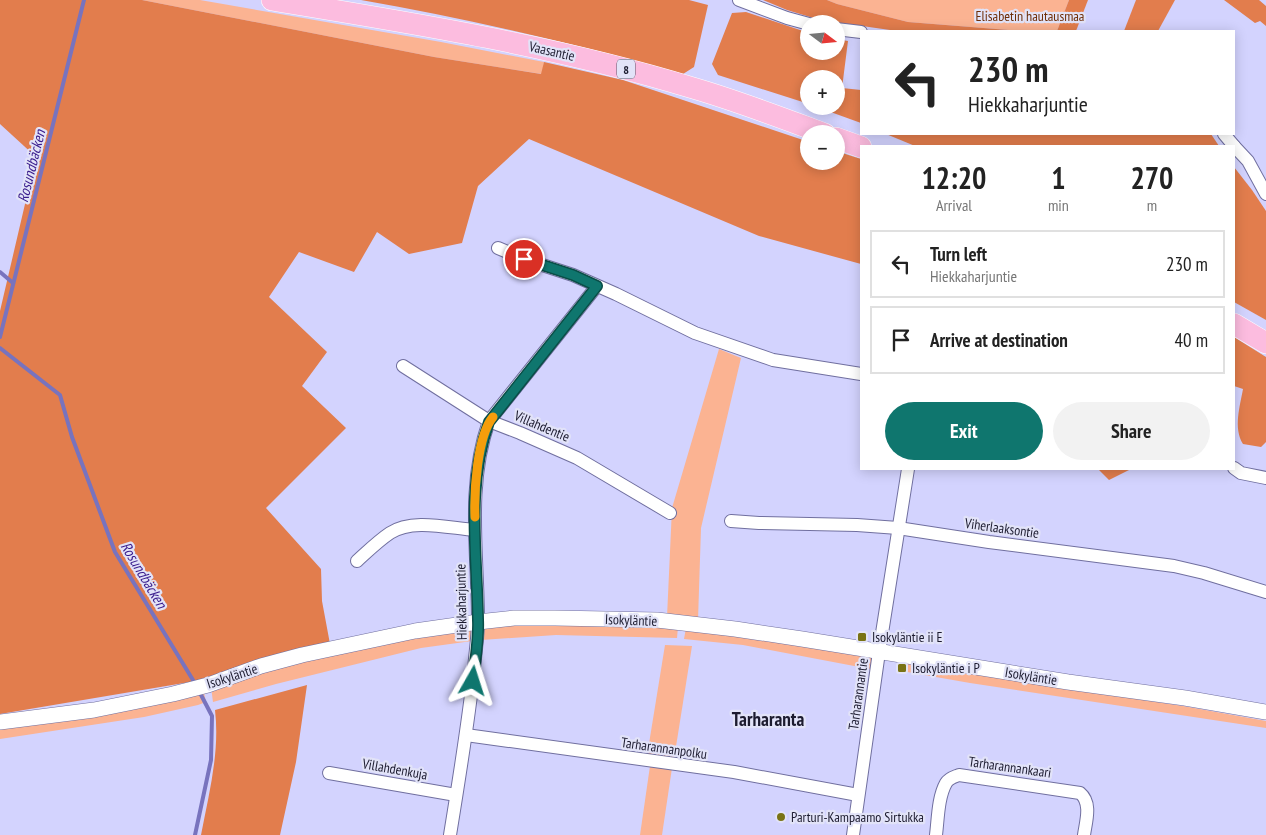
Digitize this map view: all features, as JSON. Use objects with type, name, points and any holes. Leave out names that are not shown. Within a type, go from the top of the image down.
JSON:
[{"type":"highway","name":"Vaasantie","points":[[272,0],[518,43],[631,70],[694,88],[800,125]]},
{"type":"highway","points":[[845,141],[860,147]]},
{"type":"highway","points":[[1235,325],[1266,343]]},
{"type":"street","points":[[739,0],[800,22]]},
{"type":"street","points":[[845,30],[860,32]]},
{"type":"street","points":[[1225,135],[1233,145]]},
{"type":"street","points":[[1235,147],[1248,161],[1266,194]]},
{"type":"street","points":[[498,248],[524,259],[573,275],[695,333],[773,360],[860,374]]},
{"type":"street","name":"Hiekkaharjuntie","points":[[450,835],[471,700],[478,622],[475,530],[476,478],[482,448],[489,422],[597,286]]},
{"type":"street","name":"Villahdentie","points":[[403,366],[489,422],[545,443],[578,458],[670,513]]},
{"type":"street","points":[[1235,469],[1242,474],[1266,478]]},
{"type":"street","name":"Tarharannantie","points":[[853,835],[908,470]]},
{"type":"street","name":"Viherlaaksontie","points":[[730,521],[898,528],[1174,566],[1266,592]]},
{"type":"street","points":[[357,561],[384,537],[404,526],[416,524],[475,530]]},
{"type":"street","name":"Isokyläntie","points":[[0,722],[94,710],[173,694],[208,685],[261,666],[349,644],[415,631],[514,618],[657,620],[802,639],[1266,712]]},
{"type":"street","name":"Tarharannanpolku","points":[[466,736],[734,772],[858,795]]},
{"type":"street","name":"Villahdenkuja","points":[[329,773],[456,794]]},
{"type":"street","name":"Tarharannankaari","points":[[936,835],[942,796],[946,784],[950,778],[959,775],[1080,793],[1086,798],[1088,806],[1084,835]]},
{"type":"green space","points":[[142,0],[200,0],[441,42],[544,62],[542,74],[434,57]]},
{"type":"green space","name":"Elisabetin hautausmaa","points":[[827,0],[1069,0],[1057,30],[1008,30],[908,22]]},
{"type":"green space","points":[[719,349],[741,358],[701,528],[698,620],[667,617],[672,508]]},
{"type":"green space","points":[[514,623],[678,627],[677,638],[556,635],[481,640],[482,626]]},
{"type":"green space","points":[[473,626],[472,641],[421,648],[276,684],[213,702],[211,687],[304,661]]},
{"type":"green space","points":[[686,628],[873,655],[870,669],[743,645],[684,639]]},
{"type":"green space","points":[[665,645],[692,646],[674,759],[647,756]]},
{"type":"green space","points":[[907,664],[1183,706],[1266,721],[1266,728],[896,670],[896,666]]},
{"type":"green space","points":[[203,688],[206,702],[198,705],[144,717],[0,739],[0,729]]},
{"type":"green space","points":[[650,766],[672,768],[662,835],[640,835]]},
{"type":"shaded area","points":[[0,0],[142,0],[434,57],[541,74],[544,62],[623,80],[800,139],[800,170],[845,170],[845,154],[860,159],[860,264],[759,236],[529,139],[478,186],[462,243],[409,254],[377,232],[354,272],[299,252],[269,297],[327,352],[302,386],[346,428],[266,508],[321,569],[322,601],[330,644],[190,682],[0,714],[0,311],[36,157],[0,124]]},
{"type":"shaded area","points":[[361,0],[689,0],[708,5],[694,67],[683,74],[604,52],[523,33]]},
{"type":"shaded area","points":[[763,0],[827,0],[908,22],[1008,30],[890,30],[845,24],[845,15],[804,15]]},
{"type":"shaded area","points":[[1069,0],[1088,0],[1076,30],[1057,30]]},
{"type":"shaded area","points":[[1136,0],[1175,0],[1159,30],[1124,30]]},
{"type":"shaded area","points":[[1224,0],[1259,0],[1266,6],[1266,26],[1260,21],[1255,23]]},
{"type":"shaded area","points":[[746,12],[800,30],[800,60],[845,60],[845,40],[848,41],[844,70],[800,70],[800,101],[718,75],[712,64],[732,13]]},
{"type":"shaded area","points":[[845,88],[860,90],[860,123],[839,115],[845,115]]},
{"type":"shaded area","points":[[888,135],[1212,135],[1218,145],[913,145]]},
{"type":"shaded area","points":[[1235,168],[1266,211],[1266,320],[1235,303]]},
{"type":"shaded area","points":[[1235,338],[1266,357],[1266,442],[1261,447],[1243,444],[1240,438],[1238,417],[1243,389],[1235,386]]},
{"type":"shaded area","points":[[1099,470],[1129,470],[1109,480]]},
{"type":"shaded area","points":[[307,685],[296,762],[280,835],[201,835],[215,757],[215,710]]},
{"type":"waterway","name":"Rosundbäcken","points":[[0,337],[84,0]]},
{"type":"waterway","points":[[0,272],[13,283]]},
{"type":"waterway","name":"Rosundbäcken","points":[[0,348],[60,395],[72,437],[115,552],[196,685]]},
{"type":"waterway","name":"Rosundbäcken","points":[[195,835],[211,760],[212,716],[199,691]]},
{"type":"slow traffic","points":[[475,517],[476,478],[486,431],[493,417]]},
{"type":"place","name":"Isokyläntie ii E","points":[[862,637]]},
{"type":"place","name":"Isokyläntie i P","points":[[902,668]]},
{"type":"place","name":"Parturi-Kampaamo Sirtukka","points":[[781,817]]},
{"type":"district","name":"Tarharanta","points":[[768,719]]},
{"type":"route","points":[[473,681],[478,622],[474,503],[476,478],[486,431],[489,422],[597,286],[573,275],[524,259]]}]
